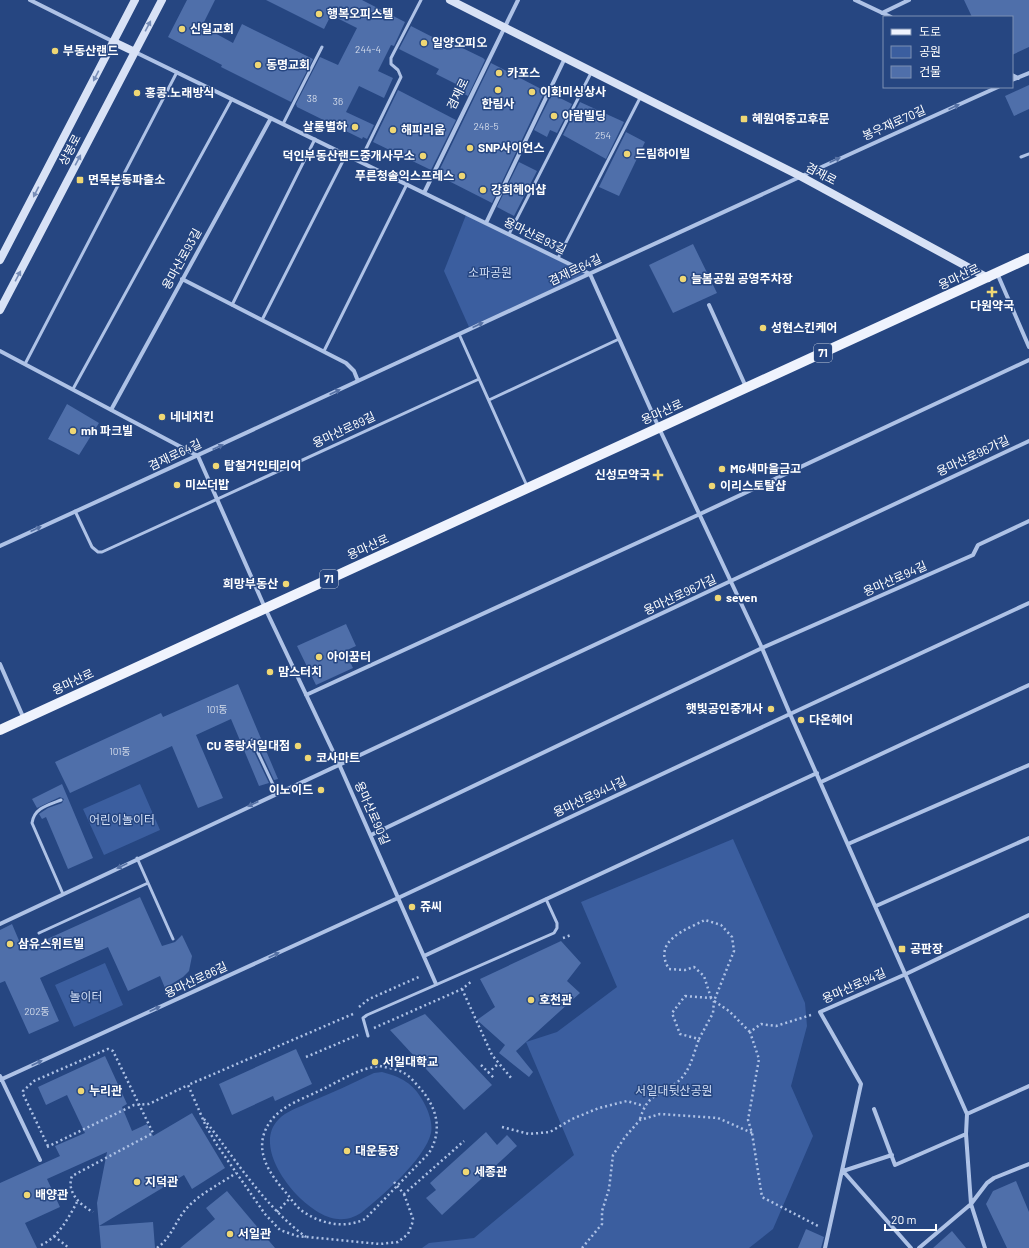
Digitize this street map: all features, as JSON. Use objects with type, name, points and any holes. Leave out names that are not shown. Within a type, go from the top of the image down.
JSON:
[{"type":"main road","name":"상봉로","points":[[0,260],[135,0]]},
{"type":"main road","name":"상봉로","points":[[0,310],[162,0]]},
{"type":"main road","name":"겸재로","points":[[450,0],[800,176],[992,276]]},
{"type":"main road","points":[[114,42],[135,52]]},
{"type":"main road","name":"용마산로","points":[[0,730],[1029,258]]},
{"type":"street","points":[[30,0],[114,42]]},
{"type":"street","points":[[504,27],[518,0]]},
{"type":"street","points":[[855,0],[889,16]]},
{"type":"street","points":[[882,13],[909,0]]},
{"type":"street","name":"겸재로","points":[[424,193],[504,27]]},
{"type":"street","name":"용마산로93길","points":[[135,52],[590,274]]},
{"type":"street","points":[[486,223],[565,58]]},
{"type":"street","points":[[1013,80],[1029,73]]},
{"type":"street","points":[[1013,76],[1018,78]]},
{"type":"street","name":"봉우재로70길","points":[[800,176],[996,88]]},
{"type":"street","name":"용마산로93길","points":[[111,410],[271,118]]},
{"type":"street","name":"겸재로64길","points":[[0,546],[198,456],[800,176]]},
{"type":"street","points":[[590,274],[659,428],[762,648],[967,1114],[966,1134],[971,1204],[985,1248]]},
{"type":"street","points":[[992,276],[1029,347]]},
{"type":"street","points":[[182,279],[346,363],[354,371],[358,381]]},
{"type":"street","points":[[709,305],[747,388]]},
{"type":"street","points":[[0,351],[198,456],[265,608]]},
{"type":"street","points":[[306,695],[700,514],[1029,360]]},
{"type":"street","name":"용마산로96가길","points":[[0,924],[137,858],[732,582],[1029,441]]},
{"type":"street","name":"용마산로94길","points":[[370,835],[762,648],[973,555],[978,545],[1029,521]]},
{"type":"street","points":[[790,714],[1029,603]]},
{"type":"street","name":"용마산로90길","points":[[265,608],[339,764],[436,984]]},
{"type":"street","points":[[0,664],[24,719]]},
{"type":"street","points":[[821,782],[1029,685]]},
{"type":"street","name":"용마산로94나길","points":[[398,898],[790,714]]},
{"type":"street","points":[[848,844],[1029,765]]},
{"type":"street","points":[[424,956],[817,773]]},
{"type":"street","points":[[876,906],[1029,838]]},
{"type":"street","name":"용마산로86길","points":[[40,1160],[1,1079],[398,898]]},
{"type":"street","name":"용마산로94길","points":[[843,1171],[861,1084],[820,1012],[906,974],[1029,915]]},
{"type":"street","points":[[967,1114],[1029,1086]]},
{"type":"street","points":[[874,1108],[895,1165],[966,1134]]},
{"type":"street","points":[[843,1171],[892,1155]]},
{"type":"street","points":[[919,1248],[971,1204],[994,1178],[1029,1164]]},
{"type":"street","points":[[825,1248],[843,1171]]},
{"type":"street","points":[[843,1171],[911,1248]]},
{"type":"lane","points":[[360,161],[400,76],[398,70],[391,64],[391,58],[421,0]]},
{"type":"lane","points":[[283,124],[322,47]]},
{"type":"lane","points":[[25,364],[177,72]]},
{"type":"lane","points":[[509,234],[592,72]]},
{"type":"lane","points":[[558,258],[641,96]]},
{"type":"lane","points":[[73,389],[232,99]]},
{"type":"lane","points":[[232,305],[315,139]]},
{"type":"lane","points":[[1021,157],[1029,154]]},
{"type":"lane","points":[[262,320],[346,155]]},
{"type":"lane","points":[[324,351],[407,184]]},
{"type":"lane","points":[[459,334],[528,488]]},
{"type":"lane","points":[[489,400],[619,339]]},
{"type":"lane","name":"용마산로89길","points":[[75,511],[92,547],[98,552],[102,552],[479,379]]},
{"type":"lane","points":[[252,740],[276,793]]},
{"type":"lane","points":[[61,800],[37,811],[33,815],[32,823],[63,894]]},
{"type":"lane","points":[[137,858],[173,939]]},
{"type":"lane","points":[[39,933],[148,883]]},
{"type":"lane","points":[[368,1036],[363,1024],[363,1018],[367,1015],[554,933],[557,928],[557,923],[546,899]]},
{"type":"path","points":[[582,1248],[602,1224],[602,1211],[608,1189],[613,1155],[625,1137],[640,1120],[644,1106],[654,1096],[676,1083],[688,1070],[699,1039],[713,1013],[714,1001],[734,951],[732,937],[721,925],[705,920],[678,934],[669,942],[664,950],[663,959],[668,969],[685,970],[694,967],[704,976],[711,998],[714,1001],[729,1011],[750,1032],[758,1059],[748,1120],[752,1133],[762,1197],[829,1231]]},
{"type":"path","points":[[36,1152],[134,1105],[148,1104],[188,1085],[352,1015],[363,1003],[420,976]]},
{"type":"path","points":[[374,1028],[462,990],[498,1064],[512,1079]]},
{"type":"path","points":[[699,1039],[680,1034],[672,1013],[685,996],[711,998]]},
{"type":"path","points":[[750,1032],[761,1024],[776,1026],[820,1012]]},
{"type":"path","points":[[306,1057],[360,1034]]},
{"type":"path","points":[[48,1146],[23,1094],[26,1088],[34,1081],[108,1049],[116,1055],[153,1133],[72,1176],[70,1182],[77,1202],[93,1212]]},
{"type":"path","points":[[488,1073],[498,1064]]},
{"type":"path","points":[[380,1066],[405,1073],[426,1096],[436,1117],[438,1130],[434,1146],[429,1153],[397,1186],[365,1219],[356,1224],[345,1225],[333,1223],[307,1214],[290,1198],[272,1177],[265,1161],[262,1143],[265,1131],[271,1121],[284,1108],[370,1067],[380,1066]]},
{"type":"path","points":[[481,1066],[495,1079]]},
{"type":"path","points":[[188,1085],[202,1116],[236,1173],[272,1224],[287,1234],[380,1244],[398,1242],[408,1234],[413,1219],[404,1194],[394,1182]]},
{"type":"path","points":[[502,1127],[529,1134],[550,1132],[572,1119],[599,1108],[627,1102],[644,1106]]},
{"type":"path","points":[[640,1120],[660,1114],[718,1118],[752,1133]]},
{"type":"path","points":[[202,1116],[277,1212],[287,1222],[307,1237]]},
{"type":"path","points":[[404,1194],[464,1141]]},
{"type":"path","points":[[157,1248],[165,1242],[178,1219],[193,1202],[236,1173]]},
{"type":"path","points":[[277,1212],[290,1198]]},
{"type":"path","points":[[41,1245],[54,1236],[69,1217],[77,1202]]},
{"type":"path","points":[[54,1236],[69,1248]]},
{"type":"green space","name":"소파공원","points":[[466,215],[586,274],[469,327],[444,271]]},
{"type":"green space","name":"어린이놀이터","points":[[140,784],[160,830],[104,855],[83,809]]},
{"type":"green space","name":"서일대뒷산공원","points":[[733,839],[805,1003],[807,1026],[791,1086],[813,1136],[773,1229],[749,1248],[422,1248],[429,1243],[474,1238],[574,1155],[526,1042],[557,1032],[617,987],[581,902]]},
{"type":"green space","name":"놀이터","points":[[105,963],[123,1005],[74,1027],[55,985]]},
{"type":"green space","name":"대운동장","points":[[382,1072],[395,1076],[411,1085],[427,1108],[431,1120],[431,1133],[427,1143],[412,1165],[380,1197],[361,1213],[344,1219],[338,1219],[325,1215],[311,1207],[297,1195],[285,1180],[276,1164],[270,1148],[271,1133],[278,1120],[289,1112],[374,1073]]},
{"type":"building","points":[[187,0],[215,0],[202,26],[233,43],[242,24],[313,59],[291,102],[221,67],[222,65],[168,37]]},
{"type":"building","points":[[266,0],[362,0],[405,22],[394,46],[391,45],[378,71],[393,78],[384,98],[359,86],[346,112],[374,125],[367,139],[363,137],[362,139],[297,107],[296,104],[320,57],[338,65],[357,28],[331,15],[324,29]]},
{"type":"building","points":[[964,0],[1029,0],[1029,47],[1013,55],[1013,16],[972,16]]},
{"type":"building","points":[[411,26],[450,46],[452,43],[485,60],[468,96],[457,90],[460,86],[436,74],[439,69],[399,49]]},
{"type":"building","points":[[491,63],[545,91],[492,203],[439,176],[440,174],[438,173]]},
{"type":"building","points":[[1029,85],[1029,109],[1014,116],[1005,96]]},
{"type":"building","points":[[398,90],[456,120],[431,170],[373,142]]},
{"type":"building","name":"아람빌딩","points":[[552,94],[572,104],[557,133],[550,130],[547,137],[534,130]]},
{"type":"building","points":[[580,102],[624,122],[606,159],[563,135]]},
{"type":"building","name":"드림하이빌","points":[[626,132],[645,142],[619,196],[599,187]]},
{"type":"building","points":[[519,162],[537,171],[514,216],[497,207]]},
{"type":"building","name":"늘봄공원 공영주차장","points":[[693,244],[717,293],[673,313],[649,265]]},
{"type":"building","name":"mh 파크빌","points":[[67,404],[99,423],[79,455],[48,439]]},
{"type":"building","points":[[346,624],[356,646],[345,651],[353,668],[316,685],[297,646]]},
{"type":"building","points":[[238,684],[278,779],[274,780],[255,739],[251,737],[249,741],[269,783],[259,786],[231,719],[196,735],[223,798],[198,808],[172,746],[70,793],[55,762],[161,713],[163,717]]},
{"type":"building","points":[[62,784],[93,858],[68,869],[46,817],[42,819],[39,814],[48,808],[62,803],[64,799],[60,797],[37,808],[32,799]]},
{"type":"building","points":[[140,897],[162,946],[175,942],[182,935],[192,956],[189,971],[183,977],[165,988],[160,976],[128,991],[108,947],[40,978],[59,1021],[29,1034],[5,981],[0,983],[0,930],[12,924],[23,950]]},
{"type":"building","name":"호천관","points":[[561,941],[581,963],[567,981],[580,993],[516,1051],[533,1072],[529,1077],[499,1053],[505,1045],[477,1020],[495,1007],[480,979]]},
{"type":"building","points":[[425,1014],[492,1085],[464,1110],[390,1030]]},
{"type":"building","points":[[296,1049],[312,1084],[275,1101],[273,1096],[232,1115],[219,1084]]},
{"type":"building","points":[[105,1056],[127,1104],[122,1107],[132,1131],[147,1124],[153,1136],[192,1113],[225,1168],[192,1189],[184,1175],[99,1226],[97,1203],[107,1152],[47,1179],[60,1207],[25,1223],[37,1248],[0,1248],[0,1183],[60,1156],[55,1146],[85,1133],[67,1095],[46,1105],[38,1087]]},
{"type":"building","name":"세종관","points":[[486,1132],[497,1145],[507,1135],[517,1146],[442,1215],[426,1198],[436,1190],[430,1183]]},
{"type":"building","points":[[1016,1181],[1029,1212],[1029,1248],[1007,1248],[986,1204],[993,1191]]},
{"type":"building","name":"서일관","points":[[227,1191],[275,1248],[180,1248],[215,1219],[206,1208]]},
{"type":"building","points":[[153,1222],[155,1248],[101,1248],[99,1226]]},
{"type":"building","points":[[806,1229],[824,1237],[821,1248],[798,1248]]},
{"type":"building","points":[[952,1231],[966,1248],[933,1248]]},
{"type":"place","name":"행복오피스텔","points":[[319,14]]},
{"type":"place","name":"신일교회","points":[[182,29]]},
{"type":"place","name":"일양오피오","points":[[424,43]]},
{"type":"place","name":"부동산랜드","points":[[55,51]]},
{"type":"place","name":"동명교회","points":[[258,65]]},
{"type":"place","name":"카포스","points":[[499,73]]},
{"type":"place","name":"한림사","points":[[498,90]]},
{"type":"place","name":"이화미싱상사","points":[[532,92]]},
{"type":"place","name":"홍콩.노래방식","points":[[137,93]]},
{"type":"place","name":"아람빌딩","points":[[554,116]]},
{"type":"place","name":"혜원여중고후문","points":[[744,119]]},
{"type":"place","name":"살롱별하","points":[[355,127]]},
{"type":"place","name":"해피리움","points":[[393,130]]},
{"type":"place","name":"SNP사이언스","points":[[470,148]]},
{"type":"place","name":"드림하이빌","points":[[627,154]]},
{"type":"place","name":"덕인부동산랜드중개사무소","points":[[423,156]]},
{"type":"place","name":"푸른청솔익스프레스","points":[[462,176]]},
{"type":"place","name":"면목본동파출소","points":[[80,180]]},
{"type":"place","name":"강희헤어샵","points":[[483,190]]},
{"type":"place","name":"늘봄공원 공영주차장","points":[[683,279]]},
{"type":"place","name":"다원약국","points":[[992,292]]},
{"type":"place","name":"성현스킨케어","points":[[763,328]]},
{"type":"place","name":"네네치킨","points":[[162,417]]},
{"type":"place","name":"mh 파크빌","points":[[73,431]]},
{"type":"place","name":"탑철거인테리어","points":[[216,466]]},
{"type":"place","name":"MG새마을금고","points":[[722,469]]},
{"type":"place","name":"신성모약국","points":[[658,475]]},
{"type":"place","name":"미쓰더밥","points":[[177,485]]},
{"type":"place","name":"이리스토탈샵","points":[[712,486]]},
{"type":"place","name":"희망부동산","points":[[286,584]]},
{"type":"place","name":"seven","points":[[718,598]]},
{"type":"place","name":"아이꿈터","points":[[319,657]]},
{"type":"place","name":"맘스터치","points":[[270,672]]},
{"type":"place","name":"햇빛공인중개사","points":[[771,709]]},
{"type":"place","name":"다온헤어","points":[[801,720]]},
{"type":"place","name":"CU 중랑서일대점","points":[[298,746]]},
{"type":"place","name":"코사마트","points":[[308,758]]},
{"type":"place","name":"이노이드","points":[[321,790]]},
{"type":"place","name":"쥬씨","points":[[412,907]]},
{"type":"place","name":"삼유스위트빌","points":[[10,944]]},
{"type":"place","name":"공판장","points":[[902,949]]},
{"type":"place","name":"호천관","points":[[531,1000]]},
{"type":"place","name":"서일대학교","points":[[375,1062]]},
{"type":"place","name":"누리관","points":[[81,1091]]},
{"type":"place","name":"대운동장","points":[[347,1151]]},
{"type":"place","name":"세종관","points":[[466,1172]]},
{"type":"place","name":"지덕관","points":[[137,1182]]},
{"type":"place","name":"배양관","points":[[27,1195]]},
{"type":"place","name":"서일관","points":[[230,1234]]}]
